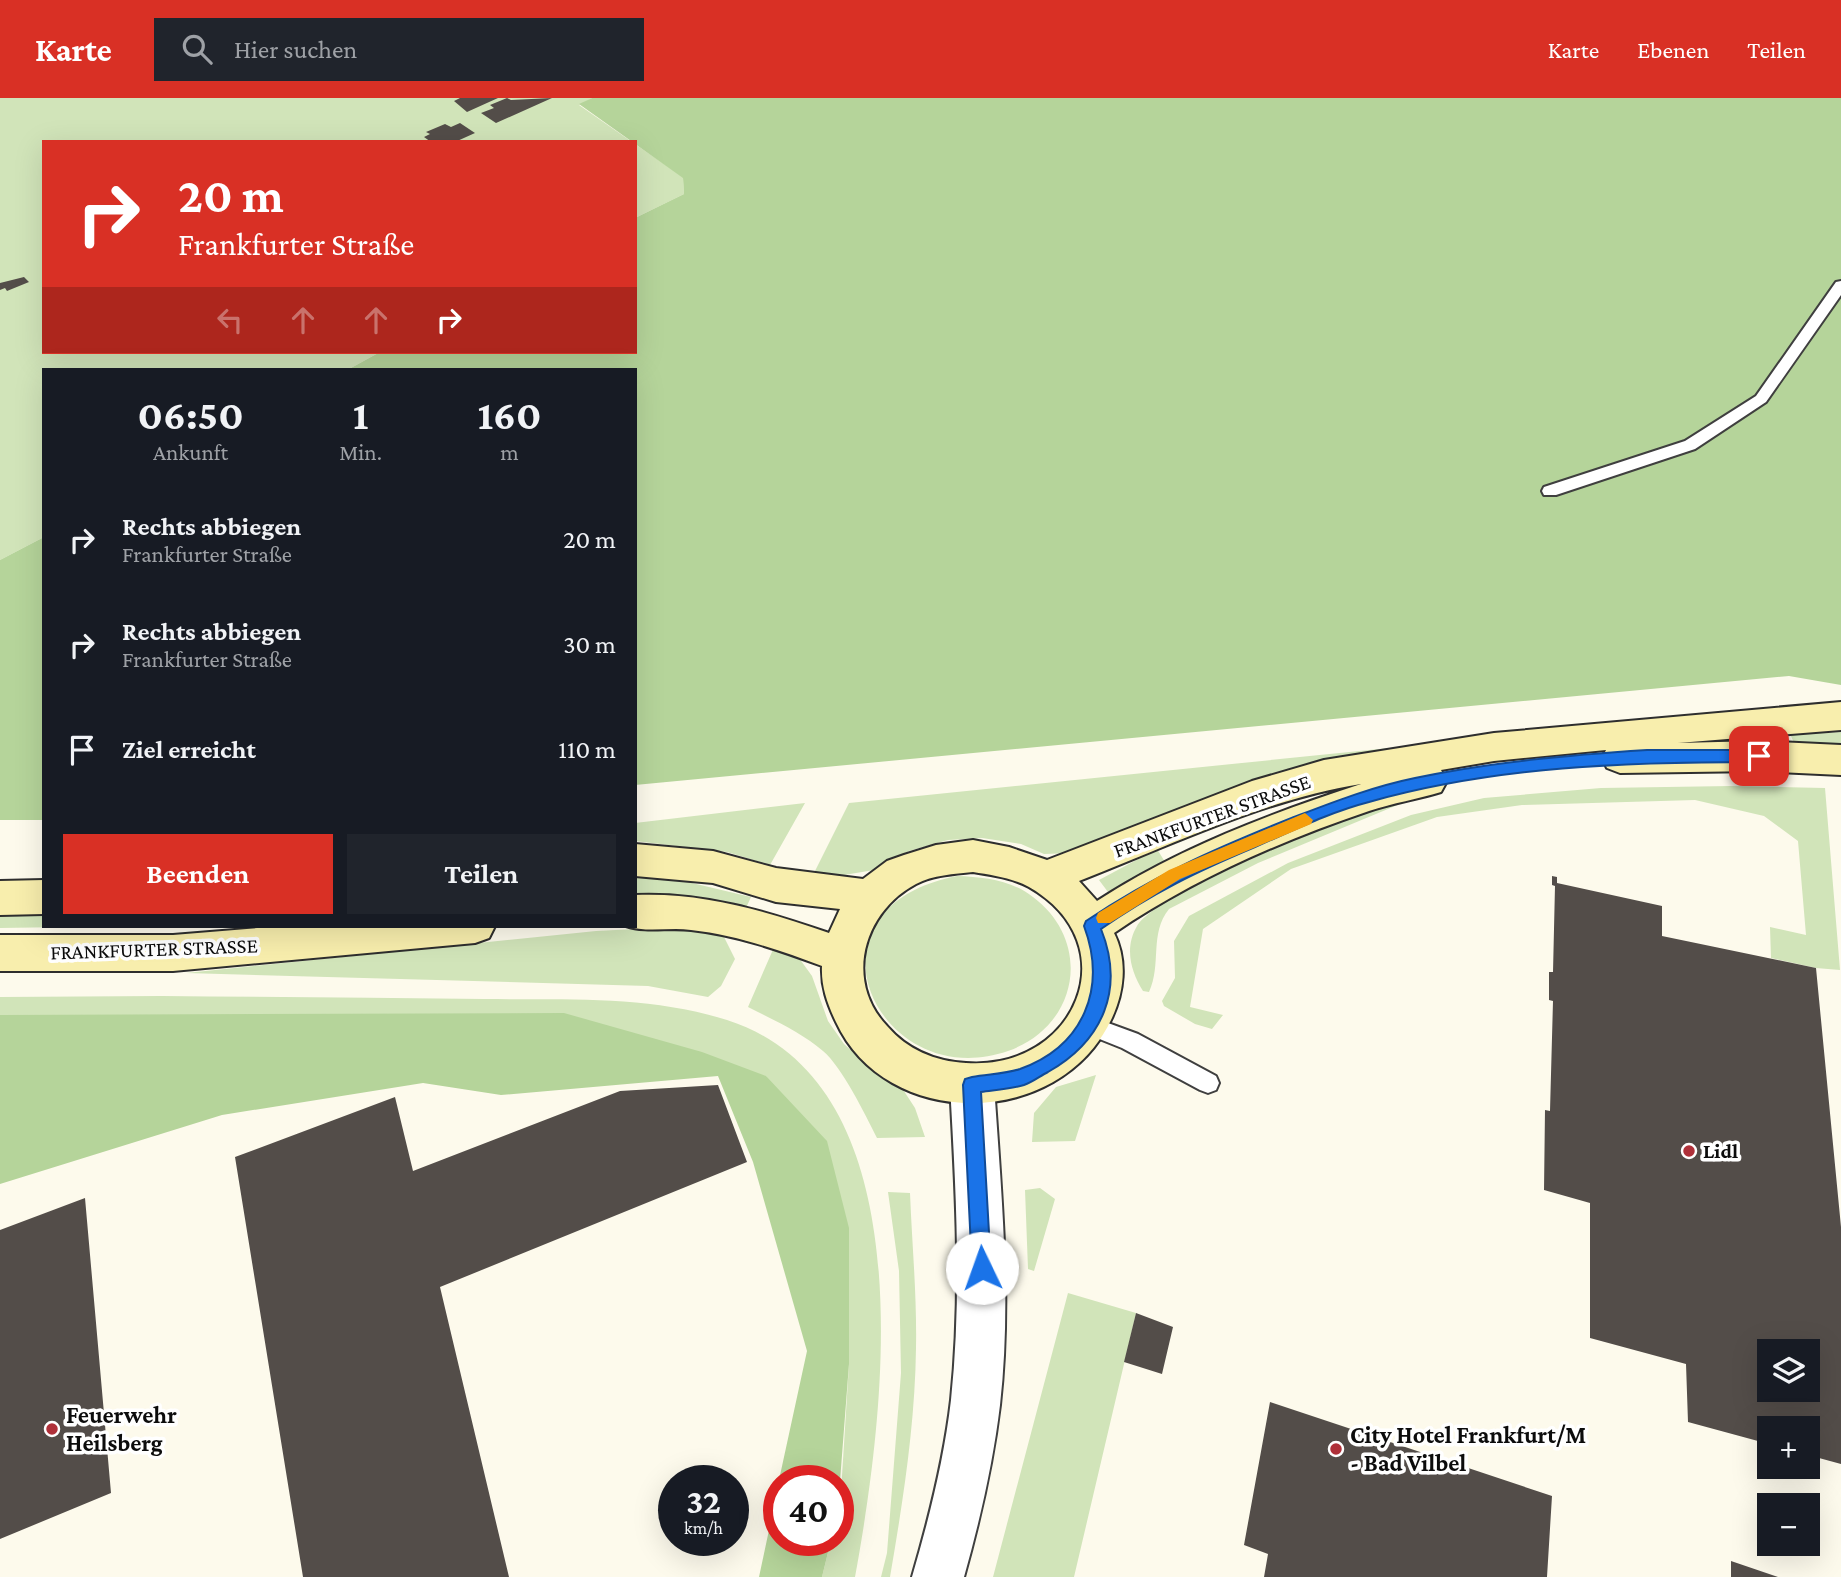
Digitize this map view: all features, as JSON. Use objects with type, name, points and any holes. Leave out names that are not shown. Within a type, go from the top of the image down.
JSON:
[{"type":"main road","name":"FRANKFURTER STRASSE","points":[[1045,877],[1265,792],[1325,775],[1494,747],[1841,716]]},
{"type":"main road","name":"FRANKFURTER STRASSE","points":[[1092,926],[1174,874],[1364,797],[1414,784],[1512,767],[1633,757],[1759,756],[1841,760]]},
{"type":"main road","points":[[972,856],[1010,862],[1045,877],[1072,899],[1092,926],[1100,948],[1103,971],[1101,995],[1089,1024],[1065,1053],[1022,1077],[972,1085],[935,1079],[901,1065],[874,1043],[854,1016],[843,986],[842,956],[851,926],[870,896],[899,874],[934,860],[972,856]]},
{"type":"main road","points":[[637,860],[713,867],[776,885],[870,896]]},
{"type":"main road","points":[[0,898],[42,897]]},
{"type":"main road","points":[[637,912],[664,909],[712,913],[756,925],[842,956]]},
{"type":"main road","name":"FRANKFURTER STRASSE","points":[[0,953],[173,953],[453,928]]},
{"type":"street","points":[[938,1577],[970,1447],[976,1373],[982,1268],[972,1085]]},
{"type":"lane","points":[[1550,491],[1690,445],[1761,400],[1841,285]]},
{"type":"lane","points":[[1089,1024],[1130,1041],[1209,1083]]},
{"type":"green space","points":[[0,98],[592,98],[579,105],[629,140],[42,140],[42,354],[376,354],[351,368],[42,368],[42,538],[0,560]]},
{"type":"green space","points":[[592,98],[1841,98],[1841,685],[1789,676],[637,785],[637,368],[351,368],[376,354],[637,354],[637,217],[684,194],[683,178],[637,145],[637,140],[630,140],[579,104]]},
{"type":"green space","points":[[637,145],[683,177],[684,194],[637,217]]},
{"type":"green space","points":[[42,538],[42,820],[0,820],[0,560]]},
{"type":"green space","points":[[1841,732],[1841,748],[1796,747],[1790,734]]},
{"type":"green space","points":[[1389,748],[1391,754],[1315,763],[1220,792],[1073,853],[1044,854],[1021,844],[982,838],[948,840],[909,851],[874,870],[844,875],[813,875],[849,803]]},
{"type":"green space","points":[[1601,788],[1825,788],[1840,970],[1816,968],[1771,958],[1770,927],[1806,935],[1798,841],[1764,816],[1695,800],[1522,805],[1437,817],[1291,869],[1203,929],[1190,1007],[1223,1015],[1212,1029],[1195,1024],[1164,1006],[1162,1001],[1175,978],[1174,941],[1189,916],[1288,863],[1411,815],[1484,798]]},
{"type":"green space","points":[[805,803],[770,865],[727,852],[637,841],[637,823]]},
{"type":"green space","points":[[1400,804],[1258,863],[1169,909],[1159,929],[1153,981],[1149,992],[1143,991],[1132,968],[1131,943],[1137,926],[1153,911],[1181,892],[1260,853],[1343,820]]},
{"type":"green space","points":[[1157,849],[1165,862],[1108,892],[1099,880]]},
{"type":"green space","points":[[637,875],[671,878],[751,897],[746,908],[687,895],[637,895]]},
{"type":"green space","points":[[957,876],[997,880],[1025,891],[1052,916],[1064,937],[1070,959],[1070,982],[1063,1003],[1050,1023],[1032,1039],[1008,1051],[962,1058],[922,1047],[891,1024],[871,993],[865,958],[876,924],[906,895]]},
{"type":"green space","points":[[42,911],[42,927],[0,928],[0,912]]},
{"type":"green space","points":[[695,926],[723,935],[735,959],[721,986],[708,997],[648,986],[186,973],[596,931]]},
{"type":"green space","points":[[775,945],[799,958],[812,976],[828,1021],[844,1044],[880,1076],[902,1088],[915,1108],[925,1137],[877,1138],[853,1091],[830,1058],[806,1038],[748,1007]]},
{"type":"green space","points":[[0,997],[607,1000],[667,1006],[727,1020],[792,1056],[837,1112],[864,1183],[878,1263],[881,1348],[876,1432],[855,1577],[822,1577],[827,1556],[854,1556],[854,1465],[843,1465],[849,1364],[766,1076],[0,1015]]},
{"type":"green space","points":[[564,1013],[702,1052],[766,1076],[827,1141],[849,1228],[849,1364],[841,1465],[782,1465],[807,1351],[753,1162],[718,1076],[501,1095],[423,1083],[222,1115],[0,1184],[0,1015]]},
{"type":"green space","points":[[1096,1075],[1075,1141],[1032,1142],[1034,1113],[1056,1087]]},
{"type":"green space","points":[[1040,1188],[1055,1199],[1034,1271],[1028,1269],[1025,1190]]},
{"type":"green space","points":[[888,1192],[910,1193],[916,1348],[911,1434],[899,1520],[890,1577],[881,1577],[887,1553],[901,1373],[899,1271]]},
{"type":"green space","points":[[1068,1293],[1136,1313],[1074,1577],[993,1577]]},
{"type":"green space","points":[[763,1556],[827,1556],[822,1577],[759,1577]]},
{"type":"building","points":[[460,98],[498,98],[467,112],[454,101]]},
{"type":"building","points":[[507,98],[552,98],[496,123],[481,113],[494,108],[490,105]]},
{"type":"building","points":[[460,123],[475,133],[459,140],[428,140],[424,137],[430,134],[426,132],[445,124],[451,127]]},
{"type":"building","points":[[24,277],[29,282],[7,291],[5,288],[0,290],[0,283]]},
{"type":"building","name":"Lidl","points":[[1552,876],[1557,877],[1557,883],[1662,906],[1662,936],[1816,968],[1841,1227],[1841,1464],[1820,1458],[1820,1416],[1757,1416],[1757,1441],[1688,1422],[1686,1364],[1590,1338],[1590,1203],[1544,1190],[1545,1110],[1550,1111],[1553,1001],[1549,1000],[1549,972],[1553,972],[1555,886],[1552,885]]},
{"type":"building","points":[[718,1085],[747,1162],[440,1287],[509,1577],[303,1577],[235,1157],[395,1097],[413,1171],[620,1091]]},
{"type":"building","name":"Feuerwehr Heilsberg","points":[[85,1198],[111,1493],[0,1539],[0,1230]]},
{"type":"building","points":[[1136,1313],[1173,1327],[1162,1374],[1124,1362]]},
{"type":"building","name":"City Hotel Frankfurt/M - Bad Vilbel","points":[[1270,1402],[1552,1496],[1547,1577],[1264,1577],[1268,1554],[1244,1545]]},
{"type":"building","points":[[1731,1561],[1778,1577],[1731,1577]]},
{"type":"slow traffic","points":[[1104,918],[1174,874],[1305,820]]},
{"type":"place","name":"Lidl","points":[[1689,1151]]},
{"type":"place","name":"Feuerwehr Heilsberg","points":[[52,1429]]},
{"type":"place","name":"City Hotel Frankfurt/M - Bad Vilbel","points":[[1336,1449]]},
{"type":"route","points":[[982,1268],[972,1085],[1022,1077],[1065,1053],[1089,1024],[1101,995],[1103,971],[1100,948],[1092,926],[1135,897],[1174,874],[1267,835],[1364,797],[1414,784],[1512,767],[1580,760],[1647,756],[1759,756]]}]
